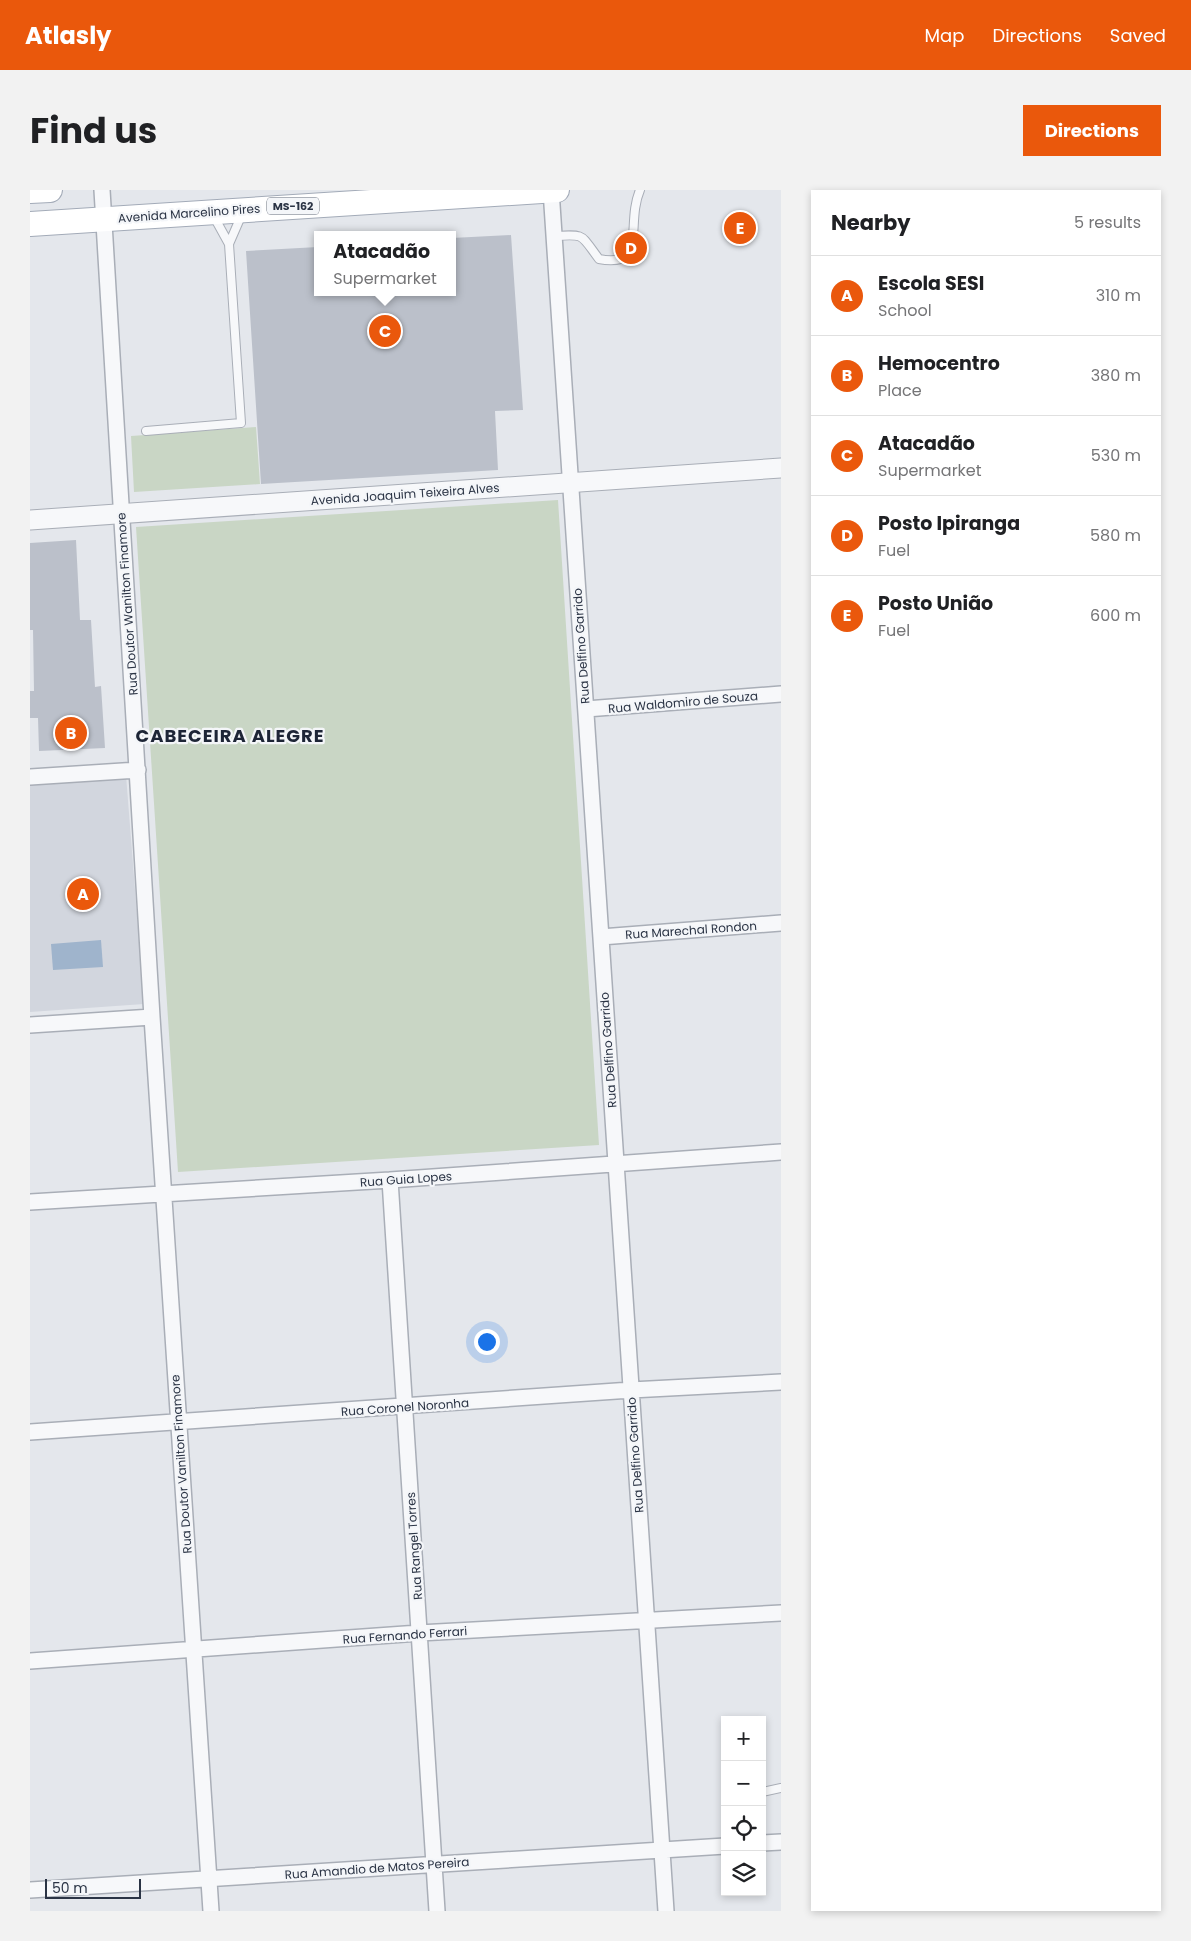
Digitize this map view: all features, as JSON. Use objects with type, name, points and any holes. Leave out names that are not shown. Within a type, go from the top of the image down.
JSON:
[{"type":"main road","points":[[30,191],[50,190]]},
{"type":"main road","name":"Avenida Marcelino Pires","points":[[30,224],[244,209],[334,197],[557,190]]},
{"type":"street","name":"Rua Doutor Wanilton Finamore","points":[[102,190],[152,1017]]},
{"type":"street","name":"Rua Delfino Garrido","points":[[551,190],[666,1911]]},
{"type":"street","name":"Avenida Joaquim Teixeira Alves","points":[[30,520],[781,468]]},
{"type":"street","name":"Rua Waldomiro de Souza","points":[[586,709],[781,694]]},
{"type":"street","points":[[30,777],[138,770]]},
{"type":"street","name":"Rua Marechal Rondon","points":[[601,937],[781,923]]},
{"type":"street","points":[[30,1025],[152,1017]]},
{"type":"street","name":"Rua Doutor Vanilton Finamore","points":[[152,1017],[211,1911]]},
{"type":"street","name":"Rua Guia Lopes","points":[[30,1202],[390,1180],[781,1152]]},
{"type":"street","name":"Rua Rangel Torres","points":[[390,1180],[437,1911]]},
{"type":"street","name":"Rua Coronel Noronha","points":[[30,1432],[631,1390],[781,1382]]},
{"type":"street","name":"Rua Fernando Ferrari","points":[[30,1661],[419,1633],[781,1613]]},
{"type":"street","points":[[766,1843],[781,1842]]},
{"type":"street","name":"Rua Amandio de Matos Pereira","points":[[30,1890],[721,1846]]},
{"type":"lane","points":[[554,236],[577,234],[584,239],[599,259],[624,259],[630,255],[633,246],[636,201],[640,190]]},
{"type":"lane","points":[[229,244],[244,209]]},
{"type":"lane","points":[[146,430],[241,423],[229,244],[210,211]]},
{"type":"lane","points":[[766,1791],[781,1788]]},
{"type":"shaded area","points":[[126,775],[144,1004],[30,1012],[30,784]]},
{"type":"green space","points":[[256,427],[260,484],[134,492],[131,436]]},
{"type":"green space","points":[[558,500],[599,1145],[178,1172],[136,527]]},
{"type":"water","points":[[101,940],[103,967],[53,970],[51,944]]},
{"type":"building","points":[[511,235],[523,410],[495,411],[498,470],[261,484],[246,251],[314,247],[314,296],[456,296],[456,238]]},
{"type":"building","points":[[76,540],[80,620],[91,620],[95,687],[101,686],[105,748],[39,751],[38,718],[30,718],[30,691],[34,691],[33,630],[30,630],[30,543]]},
{"type":"place","name":"Posto União","points":[[740,228]]},
{"type":"place","name":"Posto Ipiranga","points":[[631,248]]},
{"type":"place","name":"Atacadão","points":[[385,331]]},
{"type":"place","name":"Hemocentro","points":[[71,733]]},
{"type":"place","name":"Escola SESI","points":[[83,894]]},
{"type":"district","name":"CABECEIRA ALEGRE","points":[[230,735]]}]
